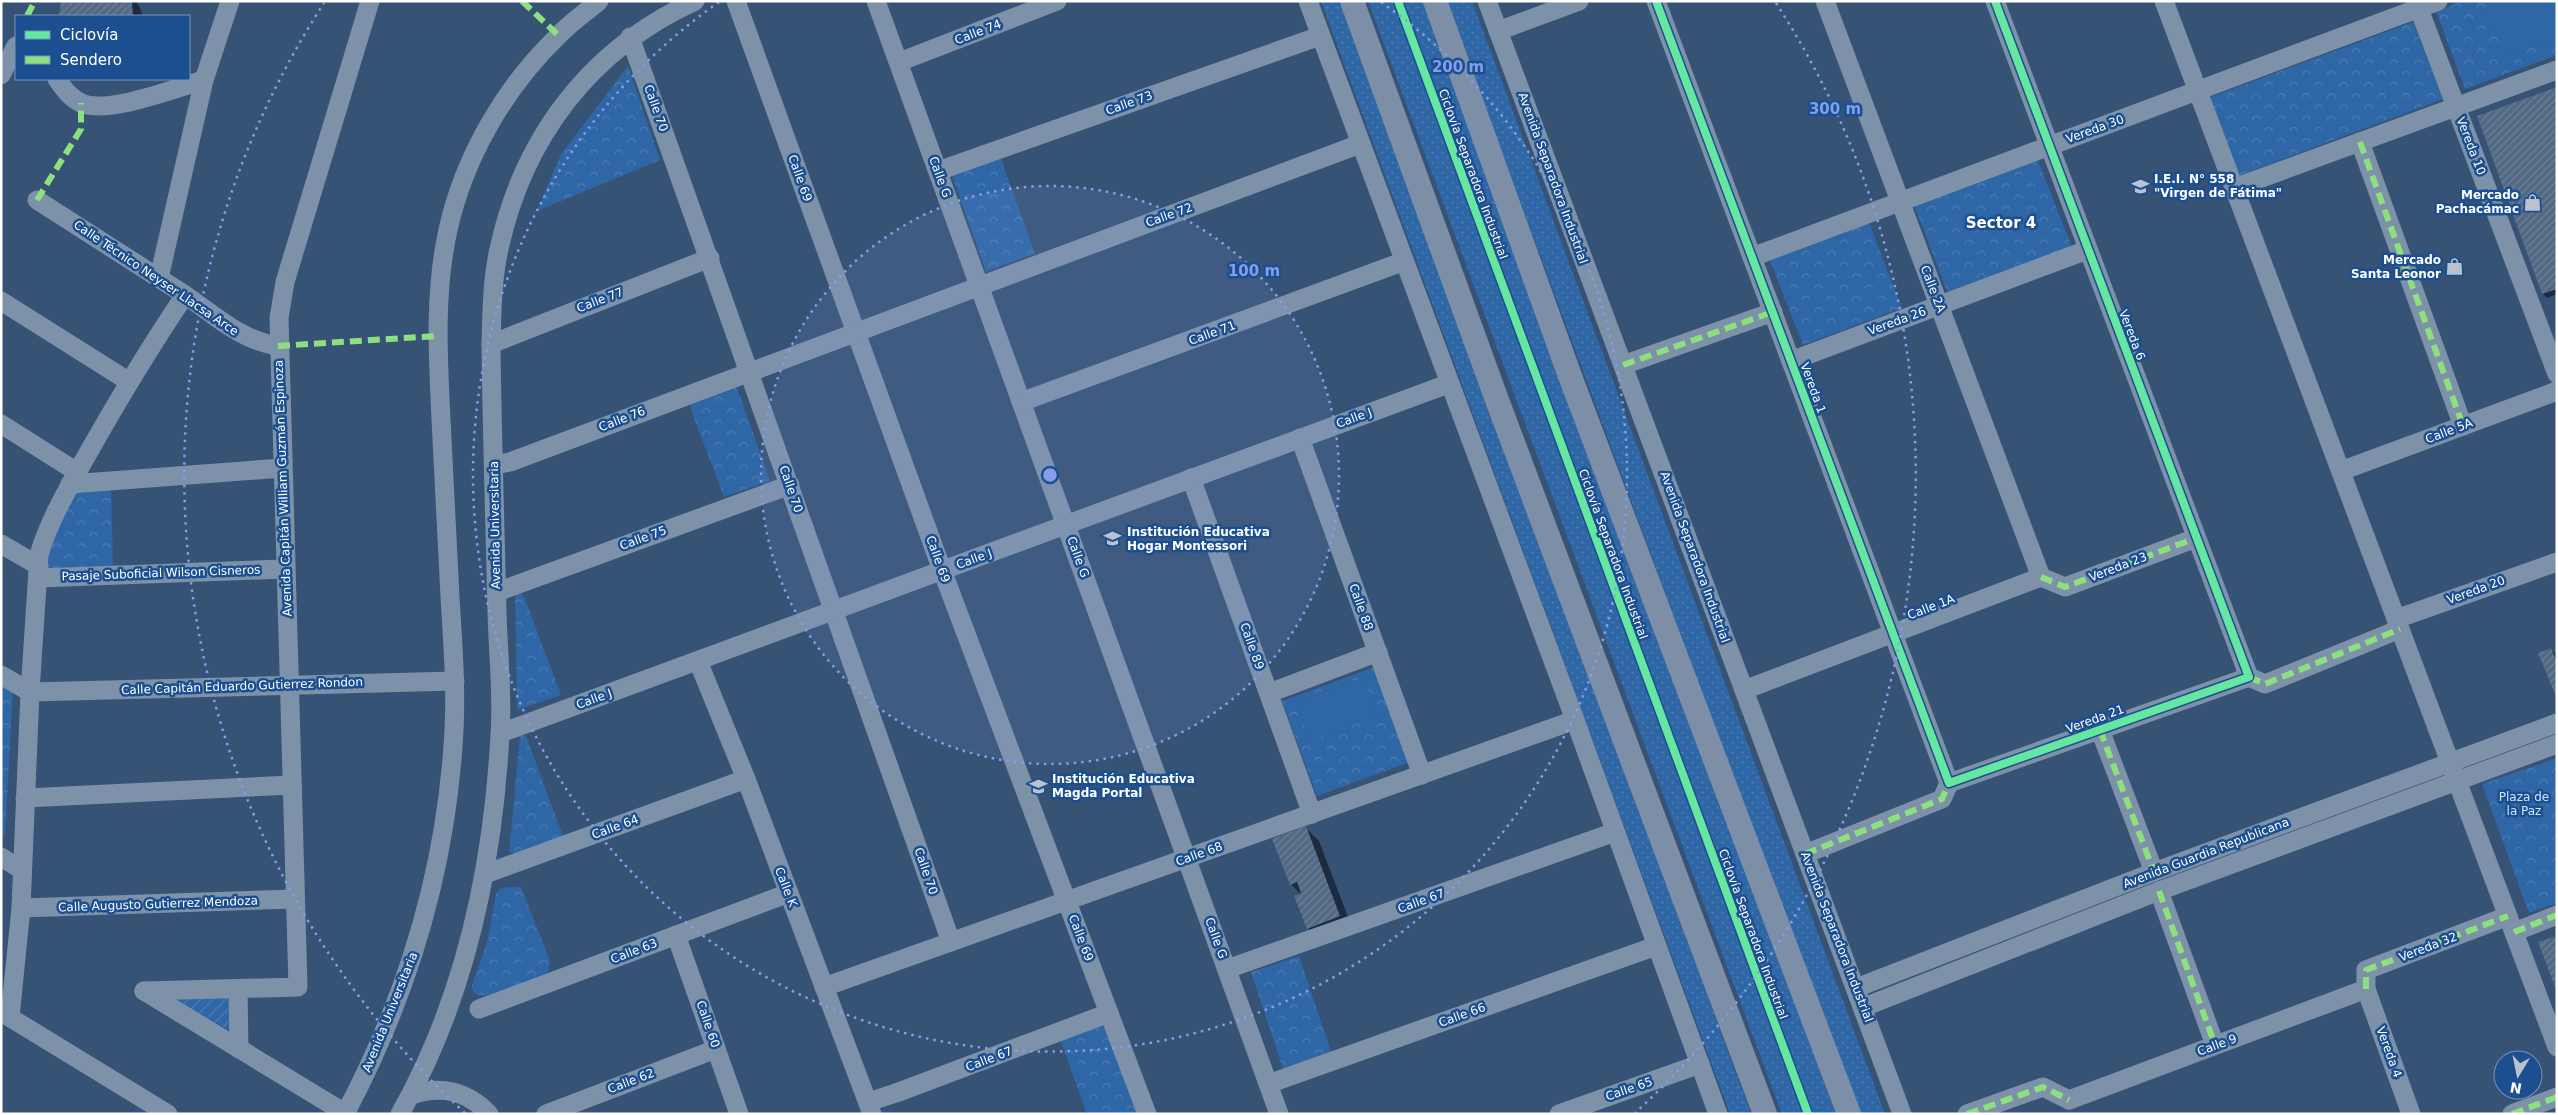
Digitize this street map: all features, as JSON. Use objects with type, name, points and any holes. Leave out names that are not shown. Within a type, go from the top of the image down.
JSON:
[{"type":"main road","points":[[1352,1],[1497,400],[1765,1114]]},
{"type":"main road","points":[[1436,1],[1570,376],[1849,1114]]},
{"type":"street","points":[[159,278],[204,80],[230,1]]},
{"type":"street","name":"Avenida Capitán William Guzmán Espinoza","points":[[238,989],[298,987],[278,346],[279,318],[285,282],[370,1]]},
{"type":"street","name":"Avenida Universitaria","points":[[345,1114],[376,1054],[404,983],[428,904],[446,817],[453,745],[455,681],[437,336],[439,278],[448,228],[466,171],[492,119],[524,74],[552,41],[599,1]]},
{"type":"street","name":"Avenida Universitaria","points":[[400,1114],[411,1095],[450,1004],[474,921],[485,874],[501,733],[490,344],[492,298],[498,251],[510,203],[529,158],[556,114],[588,75],[630,37],[675,10],[695,1]]},
{"type":"street","name":"Calle 69","points":[[736,1],[942,570],[1147,1114]]},
{"type":"street","name":"Calle G","points":[[876,1],[1279,1114]]},
{"type":"street","name":"Calle 74","points":[[899,62],[1057,1]]},
{"type":"street","points":[[1308,1],[1402,262],[1574,720],[1718,1114]]},
{"type":"street","name":"Avenida Separadora Industrial","points":[[1487,1],[1805,854],[1864,1007],[1902,1114]]},
{"type":"street","points":[[1498,31],[1579,1]]},
{"type":"street","name":"Vereda 1","points":[[1656,1],[1949,783]]},
{"type":"street","name":"Calle 2A","points":[[1825,1],[2041,577]]},
{"type":"street","name":"Vereda 6","points":[[1995,1],[2048,147],[2249,677]]},
{"type":"street","points":[[2164,1],[2557,1047]]},
{"type":"street","name":"Vereda 30","points":[[1752,257],[2198,91],[2418,5],[2438,1]]},
{"type":"street","name":"Vereda 10","points":[[2418,5],[2557,374]]},
{"type":"street","name":"Calle 73","points":[[938,171],[1320,36]]},
{"type":"street","name":"Calle 70","points":[[630,37],[710,258],[951,942]]},
{"type":"street","points":[[1,76],[15,48]]},
{"type":"street","points":[[2234,188],[2557,70]]},
{"type":"street","points":[[58,80],[69,96],[94,107],[114,106],[204,80]]},
{"type":"street","points":[[2360,142],[2463,426]]},
{"type":"street","name":"Calle 72","points":[[856,331],[1360,144]]},
{"type":"street","name":"Calle Técnico Neyser Llacsa Arce","points":[[37,200],[185,295],[242,335],[260,343],[278,346]]},
{"type":"street","name":"Vereda 26","points":[[1791,361],[2087,250]]},
{"type":"street","name":"Calle 77","points":[[490,344],[710,258]]},
{"type":"street","name":"Calle 71","points":[[1021,402],[1402,262]]},
{"type":"street","points":[[168,1114],[6,1015],[21,908],[30,692],[38,572],[45,536],[74,478],[128,381],[185,295]]},
{"type":"street","points":[[1,301],[128,381]]},
{"type":"street","points":[[1623,365],[1772,312]]},
{"type":"street","name":"Calle 76","points":[[494,466],[510,462],[856,331]]},
{"type":"street","name":"Calle J","points":[[501,733],[1448,384]]},
{"type":"street","name":"Calle 5A","points":[[2341,471],[2557,391]]},
{"type":"street","points":[[1,424],[74,478],[282,468]]},
{"type":"street","name":"Calle 88","points":[[1300,438],[1422,775]]},
{"type":"street","name":"Calle 89","points":[[1191,478],[1312,814]]},
{"type":"street","name":"Calle 75","points":[[497,592],[790,484]]},
{"type":"street","name":"Vereda 23","points":[[2041,577],[2064,587],[2196,538]]},
{"type":"street","points":[[1,544],[38,572]]},
{"type":"street","name":"Vereda 20","points":[[2398,624],[2557,562]]},
{"type":"street","name":"Pasaje Suboficial Wilson Cisneros","points":[[38,572],[285,569]]},
{"type":"street","name":"Calle 1A","points":[[1744,690],[2041,577]]},
{"type":"street","name":"Vereda 21","points":[[1949,783],[2249,677],[2265,684],[2398,624]]},
{"type":"street","points":[[1269,694],[1378,652]]},
{"type":"street","name":"Calle K","points":[[698,660],[746,779],[870,1108]]},
{"type":"street","points":[[1,675],[30,692]]},
{"type":"street","name":"Calle Capitán Eduardo Gutierrez Rondon","points":[[30,692],[455,681]]},
{"type":"street","name":"Calle 68","points":[[824,987],[1574,720]]},
{"type":"street","name":"Avenida Guardia Republicana","points":[[1856,988],[2154,872],[2557,722]]},
{"type":"street","points":[[2100,730],[2154,872]]},
{"type":"street","name":"Avenida Guardia Republicana","points":[[1864,1007],[2159,891],[2557,744]]},
{"type":"street","name":"Calle 64","points":[[485,874],[746,779]]},
{"type":"street","points":[[1805,854],[1942,799],[1949,783]]},
{"type":"street","points":[[25,798],[292,785]]},
{"type":"street","name":"Calle 67","points":[[1227,969],[1615,832]]},
{"type":"street","points":[[1,857],[22,870]]},
{"type":"street","points":[[2159,891],[2215,1046]]},
{"type":"street","name":"Calle 63","points":[[479,1009],[789,893]]},
{"type":"street","name":"Calle Augusto Gutierrez Mendoza","points":[[21,908],[295,899]]},
{"type":"street","name":"Vereda 32","points":[[2366,989],[2366,970],[2511,924],[2557,915]]},
{"type":"street","name":"Calle 60","points":[[676,934],[739,1114]]},
{"type":"street","name":"Calle 66","points":[[1268,1084],[1656,946]]},
{"type":"street","points":[[239,1049],[238,989],[144,991],[345,1114]]},
{"type":"street","name":"Calle 9","points":[[2072,1107],[2215,1046],[2366,989]]},
{"type":"street","name":"Vereda 4","points":[[2366,989],[2411,1114]]},
{"type":"street","name":"Calle 67","points":[[870,1108],[896,1093],[1109,1014]]},
{"type":"street","name":"Calle 62","points":[[546,1114],[716,1049]]},
{"type":"street","name":"Calle 65","points":[[1559,1114],[1700,1064]]},
{"type":"street","points":[[1967,1114],[2043,1087],[2072,1107]]},
{"type":"street","points":[[411,1095],[430,1089],[444,1090],[477,1102],[489,1114]]},
{"type":"street","points":[[2512,1114],[2557,1097]]},
{"type":"green space","points":[[1321,1],[1342,1],[1751,1114],[1730,1114]]},
{"type":"green space","points":[[1368,1],[1425,1],[1836,1114],[1782,1114]]},
{"type":"green space","points":[[1446,1],[1472,1],[1885,1114],[1858,1114]]},
{"type":"green space","points":[[2462,1],[2557,1],[2557,55],[2465,89],[2436,11]]},
{"type":"green space","points":[[2503,1],[2557,1],[2557,39],[2504,57],[2486,7]]},
{"type":"green space","points":[[2413,22],[2443,99],[2238,176],[2208,98]]},
{"type":"green space","points":[[628,66],[660,160],[537,211],[561,154]]},
{"type":"green space","points":[[1000,156],[1035,254],[986,271],[951,173]]},
{"type":"green space","points":[[2037,158],[2072,247],[1948,294],[1914,205]]},
{"type":"green space","points":[[1868,220],[1902,308],[1803,345],[1769,258]]},
{"type":"green space","points":[[736,385],[770,481],[724,497],[691,410],[690,401]]},
{"type":"green space","points":[[111,485],[113,568],[46,569],[49,540],[74,489]]},
{"type":"green space","points":[[515,592],[522,594],[525,599],[561,695],[517,710]]},
{"type":"green space","points":[[1375,667],[1410,762],[1317,796],[1282,701]]},
{"type":"green space","points":[[1364,677],[1378,716],[1309,740],[1295,701]]},
{"type":"green space","points":[[1,685],[13,690],[5,836],[1,834]]},
{"type":"green space","points":[[520,736],[526,736],[563,836],[516,853],[509,853]]},
{"type":"green space","name":"Plaza de la Paz","points":[[2557,758],[2557,903],[2529,913],[2482,784]]},
{"type":"green space","points":[[521,887],[550,960],[548,972],[508,990],[480,995],[473,993],[472,985],[487,942],[496,894],[500,889]]},
{"type":"green space","points":[[1299,956],[1332,1054],[1283,1069],[1251,972]]},
{"type":"green space","points":[[166,995],[232,995],[232,1032]]},
{"type":"green space","points":[[1105,1023],[1138,1114],[1087,1114],[1060,1039]]},
{"type":"building","points":[[61,1],[132,1],[133,15],[59,15]]},
{"type":"building","name":"Mercado Pachacámac","points":[[2557,87],[2557,289],[2542,294],[2477,116]]},
{"type":"building","points":[[2551,648],[2557,662],[2557,699],[2538,653]]},
{"type":"building","points":[[1306,826],[1340,916],[1307,929],[1294,896],[1301,893],[1297,882],[1290,885],[1272,839]]},
{"type":"building","points":[[2557,936],[2557,992],[2538,942]]},
{"type":"marked path","points":[[28,15],[35,1]]},
{"type":"marked path","points":[[522,1],[558,35]]},
{"type":"marked path","points":[[37,200],[81,129],[81,103]]},
{"type":"marked path","points":[[2360,142],[2463,426]]},
{"type":"marked path","points":[[1623,365],[1773,312]]},
{"type":"marked path","points":[[278,346],[437,336]]},
{"type":"marked path","points":[[2041,577],[2065,587],[2196,538]]},
{"type":"marked path","points":[[2249,677],[2265,684],[2400,629]]},
{"type":"marked path","points":[[2100,730],[2154,872]]},
{"type":"marked path","points":[[1805,854],[1942,799],[1949,783]]},
{"type":"marked path","points":[[2159,891],[2215,1045]]},
{"type":"marked path","points":[[2514,932],[2557,915]]},
{"type":"marked path","points":[[2366,989],[2366,970],[2508,916]]},
{"type":"marked path","points":[[1967,1114],[2043,1087],[2069,1100]]},
{"type":"marked path","points":[[2512,1114],[2557,1097]]},
{"type":"cycle path","name":"Ciclovía Separadora Industrial","points":[[1398,1],[1808,1114]]},
{"type":"cycle path","points":[[1656,1],[1949,783],[2249,677],[1995,1]]},
{"type":"place","name":"I.E.I. N° 558 \"Virgen de Fátima\"","points":[[2140,186]]},
{"type":"place","name":"Mercado Pachacámac","points":[[2533,202]]},
{"type":"place","name":"Mercado Santa Leonor","points":[[2455,267]]},
{"type":"place","name":"Institución Educativa Hogar Montessori","points":[[1113,539]]},
{"type":"place","name":"Institución Educativa Magda Portal","points":[[1038,786]]},
{"type":"district","name":"Sector 4","points":[[2001,223]]}]
